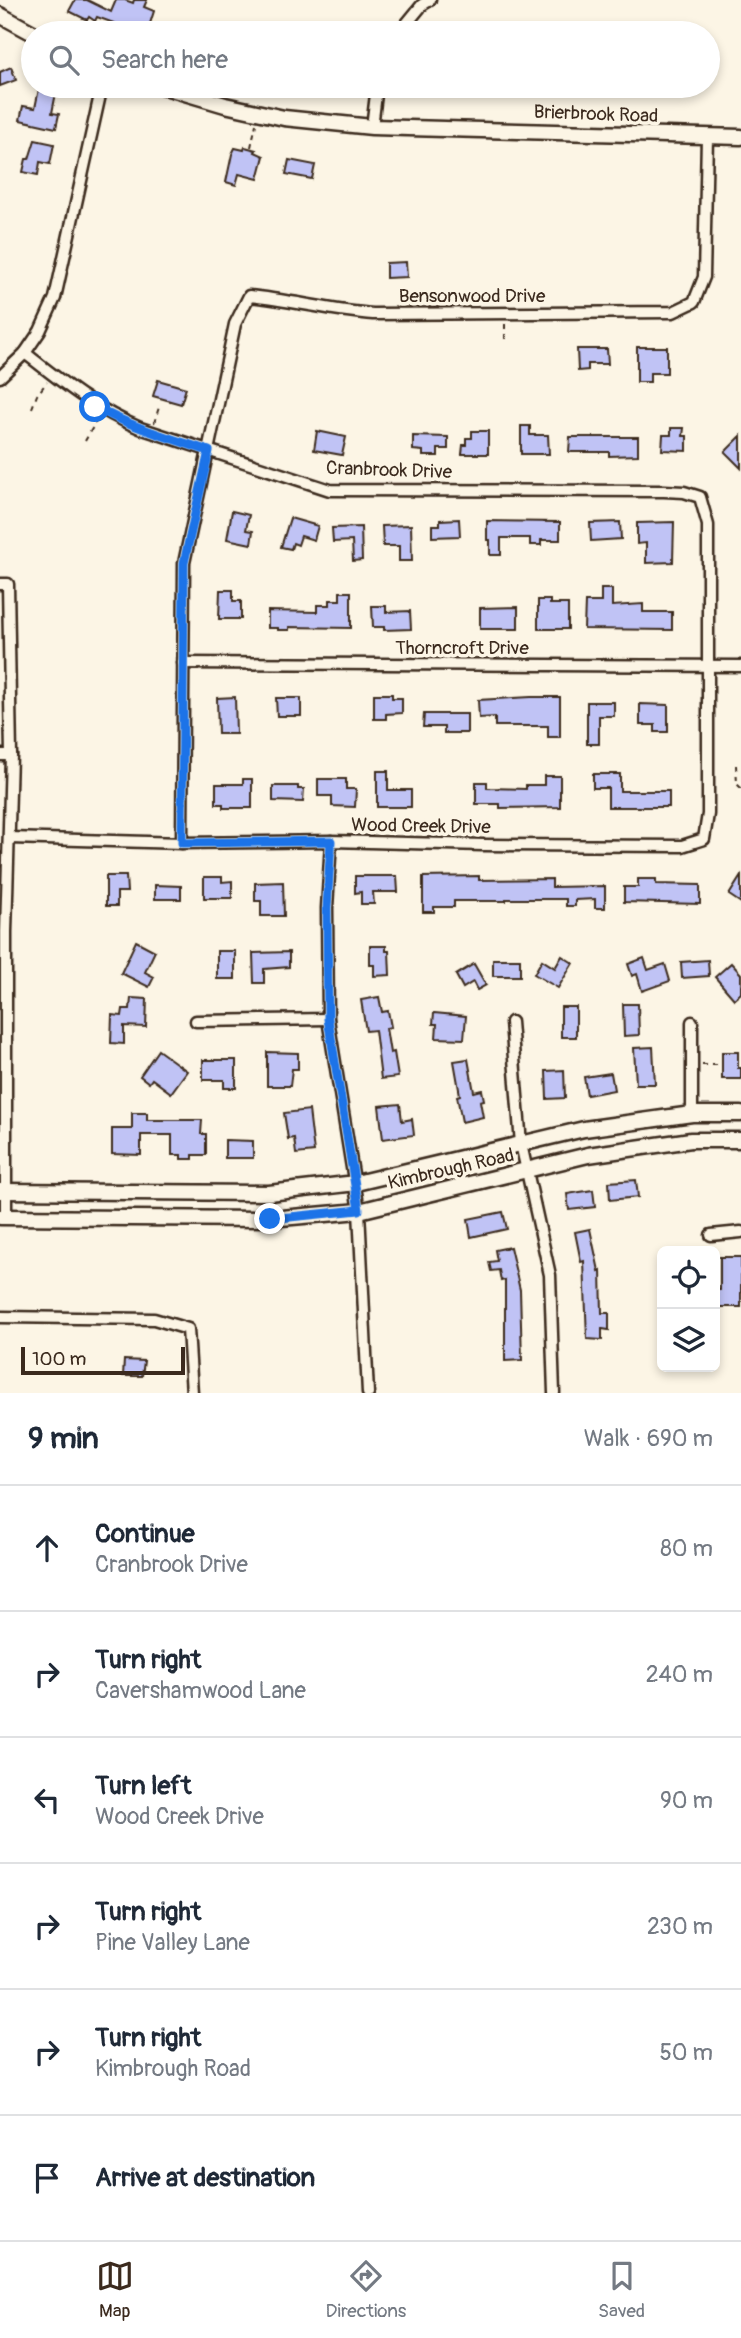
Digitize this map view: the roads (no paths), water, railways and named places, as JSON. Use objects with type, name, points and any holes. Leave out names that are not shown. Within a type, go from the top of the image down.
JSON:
[{"type":"street","points":[[409,21],[430,0]]},
{"type":"street","points":[[0,15],[21,26]]},
{"type":"street","points":[[0,377],[25,353],[45,322],[55,298],[99,98]]},
{"type":"street","name":"Brierbrook Road","points":[[205,98],[284,118],[372,127],[741,137]]},
{"type":"street","points":[[372,127],[376,98]]},
{"type":"street","name":"Bensonwood Drive","points":[[209,451],[235,324],[249,296],[373,314],[673,313],[695,302],[704,277],[707,137]]},
{"type":"street","name":"Cranbrook Drive","points":[[25,353],[114,418],[330,490],[664,491],[684,492],[700,497],[708,525],[708,666]]},
{"type":"street","points":[[182,843],[184,563],[209,451]]},
{"type":"street","points":[[3,1217],[3,932],[10,838],[4,584]]},
{"type":"street","name":"Thorncroft Drive","points":[[183,663],[741,666]]},
{"type":"street","name":"Wood Creek Drive","points":[[10,838],[182,843],[331,841],[682,846],[704,838],[708,814],[708,666]]},
{"type":"street","points":[[331,841],[327,908],[328,1019],[359,1210],[368,1393]]},
{"type":"street","points":[[196,1021],[328,1019]]},
{"type":"street","points":[[511,1022],[525,1171],[550,1275],[554,1393]]},
{"type":"street","points":[[692,1022],[692,1114]]},
{"type":"street","name":"Kimbrough Road","points":[[3,1191],[269,1192],[356,1183],[584,1129],[692,1114],[741,1114]]},
{"type":"street","name":"Kimbrough Road","points":[[3,1217],[270,1219],[359,1210],[601,1153],[691,1140],[741,1140]]},
{"type":"street","points":[[711,1235],[741,1232]]},
{"type":"street","points":[[0,1317],[154,1319],[188,1329],[192,1393]]}]
